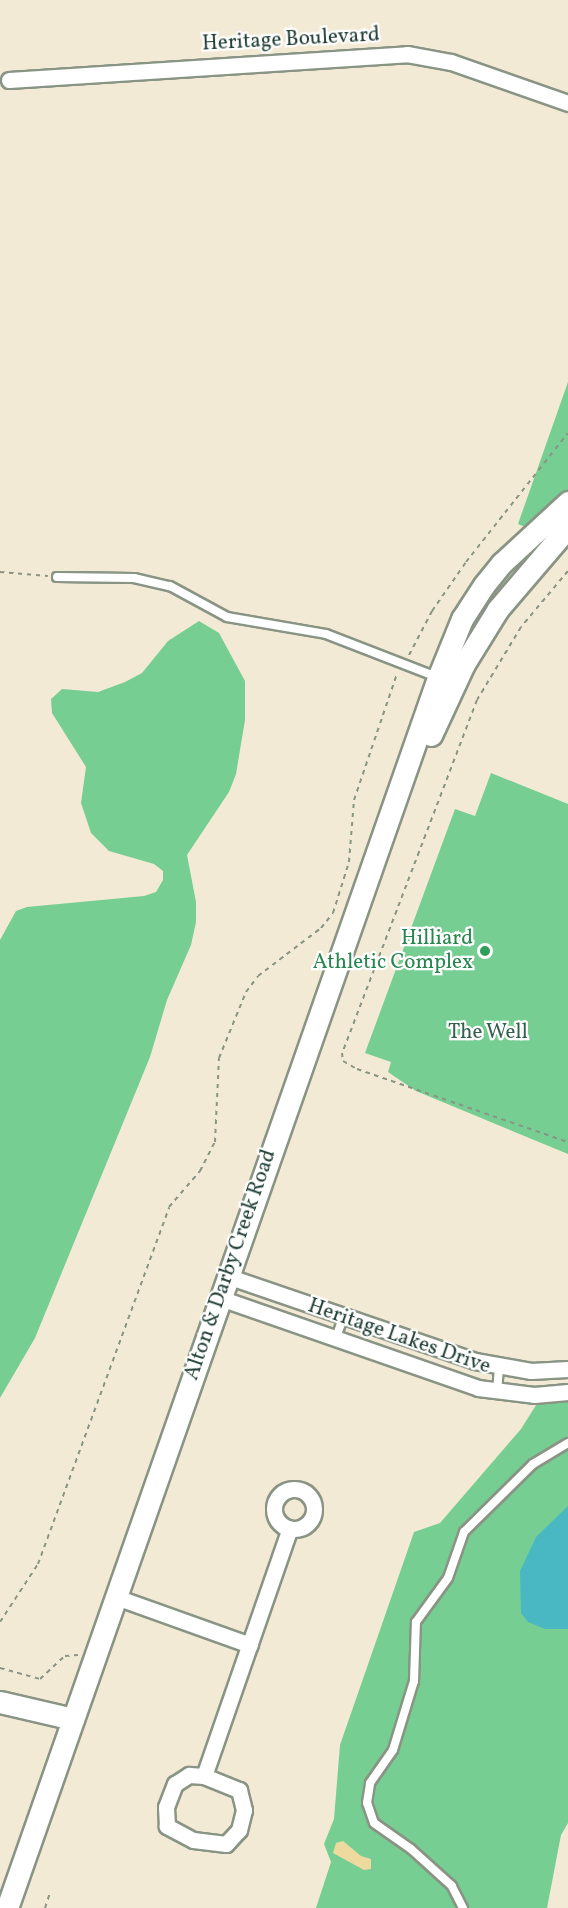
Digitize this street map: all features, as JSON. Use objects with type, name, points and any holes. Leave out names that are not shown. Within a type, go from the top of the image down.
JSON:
[{"type":"main road","name":"Alton & Darby Creek Road","points":[[73,1719],[438,678],[462,619],[483,585],[502,563],[568,502]]},
{"type":"main road","name":"Alton & Darby Creek Road","points":[[380,844],[464,664],[498,609],[568,527]]},
{"type":"main road","points":[[0,1702],[73,1719],[7,1908]]},
{"type":"street","name":"Heritage Boulevard","points":[[9,80],[407,54],[451,62],[568,103]]},
{"type":"street","name":"Heritage Lakes Drive","points":[[227,1276],[499,1367],[546,1372],[568,1369]]},
{"type":"street","name":"Heritage Lakes Drive","points":[[220,1298],[497,1391],[534,1395],[568,1392]]},
{"type":"street","points":[[204,1776],[290,1528]]},
{"type":"street","points":[[116,1597],[250,1645]]},
{"type":"street","points":[[189,1775],[204,1776],[232,1785],[244,1801],[239,1830],[226,1844],[193,1840],[167,1826],[166,1806],[178,1780],[189,1775]]},
{"type":"lane","points":[[57,577],[134,578],[170,586],[227,617],[326,634],[438,678]]},
{"type":"lane","points":[[336,1338],[344,1315]]},
{"type":"lane","points":[[497,1391],[499,1367]]},
{"type":"lane","points":[[463,1908],[452,1886],[411,1849],[374,1823],[367,1803],[370,1783],[393,1750],[414,1681],[416,1622],[448,1578],[464,1532],[533,1464],[568,1443]]},
{"type":"path","points":[[0,1622],[13,1606],[42,1553],[169,1207],[200,1171],[215,1142],[219,1058],[246,992],[258,976],[321,928],[333,913],[349,862],[354,800],[401,663],[466,562],[568,434]]},
{"type":"path","points":[[568,571],[521,627],[477,700],[342,1053],[343,1061],[357,1069],[568,1142]]},
{"type":"path","points":[[0,572],[57,577]]},
{"type":"path","points":[[0,1668],[40,1679],[65,1656],[74,1653],[94,1660]]},
{"type":"path","points":[[45,1908],[50,1893]]},
{"type":"green space","points":[[568,382],[568,545],[518,524]]},
{"type":"green space","points":[[199,621],[219,633],[245,681],[245,720],[236,774],[229,792],[187,855],[196,902],[196,922],[191,945],[167,1000],[150,1057],[35,1338],[0,1398],[0,940],[16,911],[27,907],[144,896],[156,892],[163,880],[163,871],[154,864],[109,851],[91,833],[81,803],[86,767],[52,713],[51,699],[62,689],[98,692],[125,682],[142,673],[168,641]]},
{"type":"green space","name":"The Well","points":[[491,773],[568,804],[568,1154],[416,1091],[388,1072],[391,1062],[365,1053],[455,809],[475,816]]},
{"type":"green space","points":[[568,1392],[568,1823],[561,1835],[547,1908],[316,1908],[331,1862],[324,1844],[334,1819],[340,1745],[414,1532],[440,1523],[521,1429],[543,1394]]},
{"type":"sand","points":[[343,1841],[361,1856],[371,1859],[371,1869],[364,1870],[333,1853],[336,1843]]},
{"type":"water","points":[[568,1506],[568,1629],[545,1629],[528,1622],[521,1613],[520,1571],[536,1537]]},
{"type":"place","name":"Hilliard Athletic Complex","points":[[485,951]]}]
